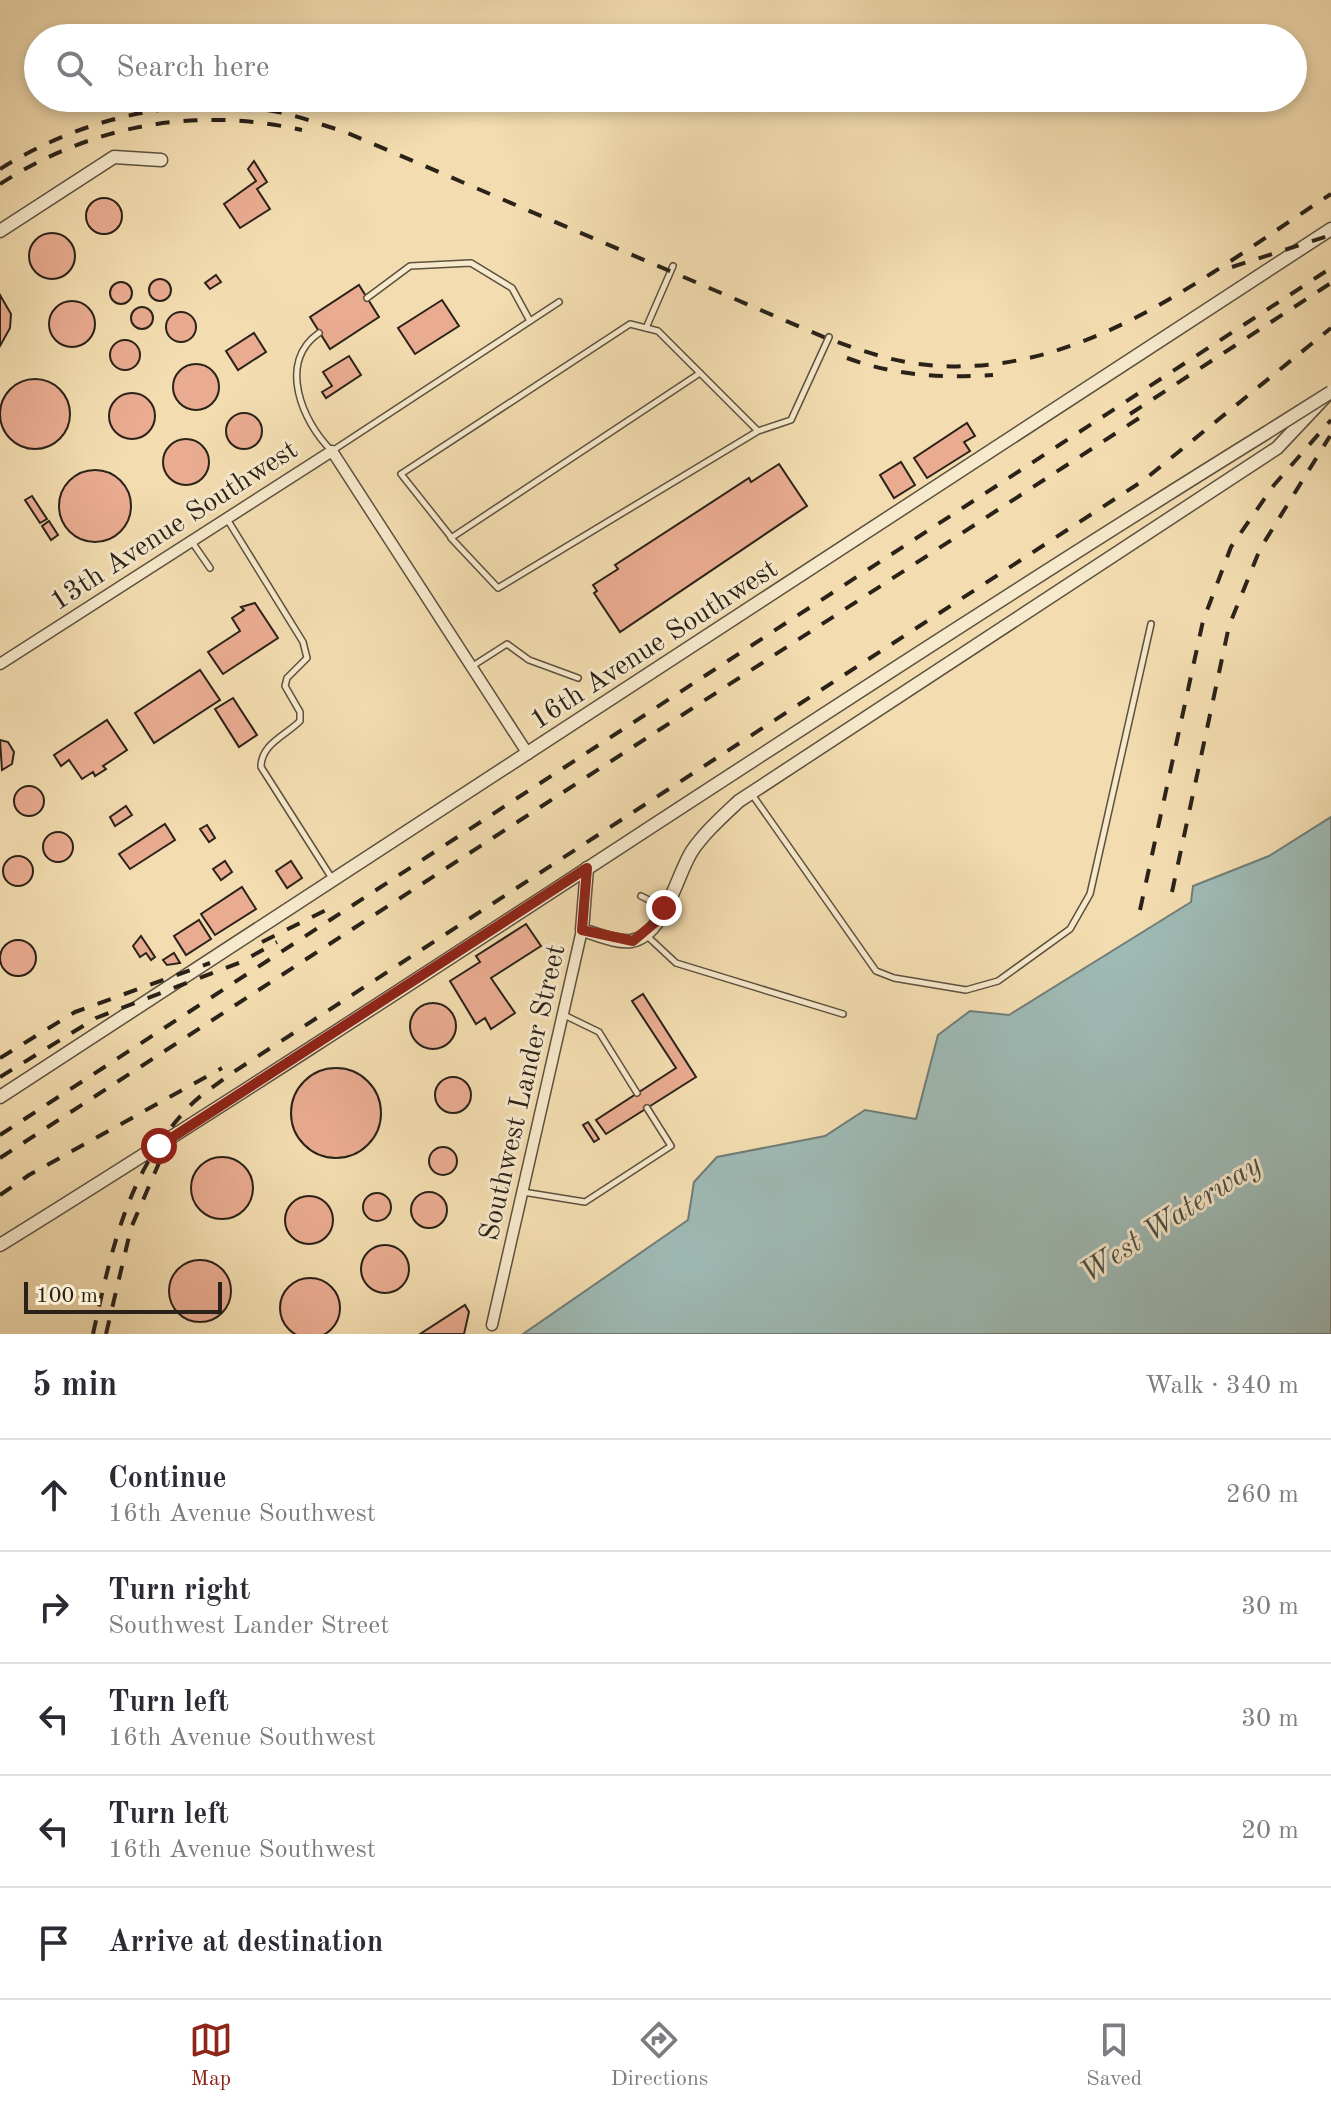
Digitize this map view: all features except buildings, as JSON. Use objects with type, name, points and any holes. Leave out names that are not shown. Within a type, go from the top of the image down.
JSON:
[{"type":"street","points":[[0,231],[114,157],[161,160]]},
{"type":"street","name":"16th Avenue Southwest","points":[[0,1097],[1331,229]]},
{"type":"street","points":[[0,1245],[1063,559],[1331,392]]},
{"type":"street","points":[[582,930],[620,941],[633,941],[645,934],[664,908],[698,844],[711,827],[750,792],[1277,448],[1331,392]]},
{"type":"street","points":[[332,451],[528,754]]},
{"type":"street","name":"13th Avenue Southwest","points":[[0,664],[332,451]]},
{"type":"street","name":"Southwest Lander Street","points":[[492,1325],[582,930],[587,868]]},
{"type":"lane","points":[[367,298],[410,266],[471,263],[512,288],[530,321]]},
{"type":"lane","points":[[646,328],[673,266]]},
{"type":"lane","points":[[319,333],[309,340],[296,371],[302,409],[310,427],[332,451],[559,302]]},
{"type":"lane","points":[[758,431],[658,331],[630,324],[401,474],[451,538],[498,588],[758,431],[791,420],[829,337]]},
{"type":"lane","points":[[451,538],[700,373]]},
{"type":"lane","points":[[227,518],[303,642],[307,658],[287,678],[285,686],[300,712],[300,721],[268,746],[261,767],[334,881]]},
{"type":"lane","points":[[191,541],[210,568]]},
{"type":"lane","points":[[750,792],[876,971],[894,978],[966,990],[998,981],[1070,929],[1090,894],[1151,624]]},
{"type":"lane","points":[[471,667],[507,644],[529,660],[578,678]]},
{"type":"lane","points":[[641,896],[664,908]]},
{"type":"lane","points":[[645,934],[676,963],[843,1014]]},
{"type":"lane","points":[[563,1015],[599,1032],[637,1093]]},
{"type":"lane","points":[[523,1192],[585,1202],[671,1146],[647,1108]]},
{"type":"water","name":"West Waterway","points":[[1331,817],[1331,1334],[523,1334],[688,1220],[694,1182],[717,1157],[825,1136],[865,1110],[916,1119],[938,1035],[970,1011],[1009,1015],[1191,902],[1193,886],[1269,856]]},
{"type":"railway","points":[[0,169],[64,136],[98,124],[151,112]]},
{"type":"railway","points":[[278,112],[343,131],[826,338],[872,354],[919,364],[977,366],[1033,357],[1086,340],[1188,288],[1331,194]]},
{"type":"railway","points":[[0,184],[71,147],[145,126],[223,120],[302,130]]},
{"type":"railway","points":[[1232,267],[1331,235]]},
{"type":"railway","points":[[0,1135],[1331,268]]},
{"type":"railway","points":[[1130,414],[1331,283]]},
{"type":"railway","points":[[93,1334],[115,1244],[135,1187],[166,1134],[201,1096],[1144,480],[1331,328]]},
{"type":"railway","points":[[847,358],[883,369],[919,374],[993,375]]},
{"type":"railway","points":[[0,1158],[1147,413]]},
{"type":"railway","points":[[1140,910],[1203,621],[1231,547],[1274,485],[1331,420]]},
{"type":"railway","points":[[1172,892],[1229,626],[1260,549],[1330,436]]},
{"type":"railway","points":[[262,942],[330,908]]},
{"type":"railway","points":[[0,1077],[96,1018],[241,962],[277,942]]},
{"type":"railway","points":[[0,1058],[75,1012],[210,963]]},
{"type":"railway","points":[[0,1195],[29,1175],[222,1068]]},
{"type":"railway","points":[[106,1334],[131,1228],[162,1156]]},
{"type":"route","points":[[159,1146],[587,868],[582,930],[620,941],[633,941],[645,934],[664,908]]}]
